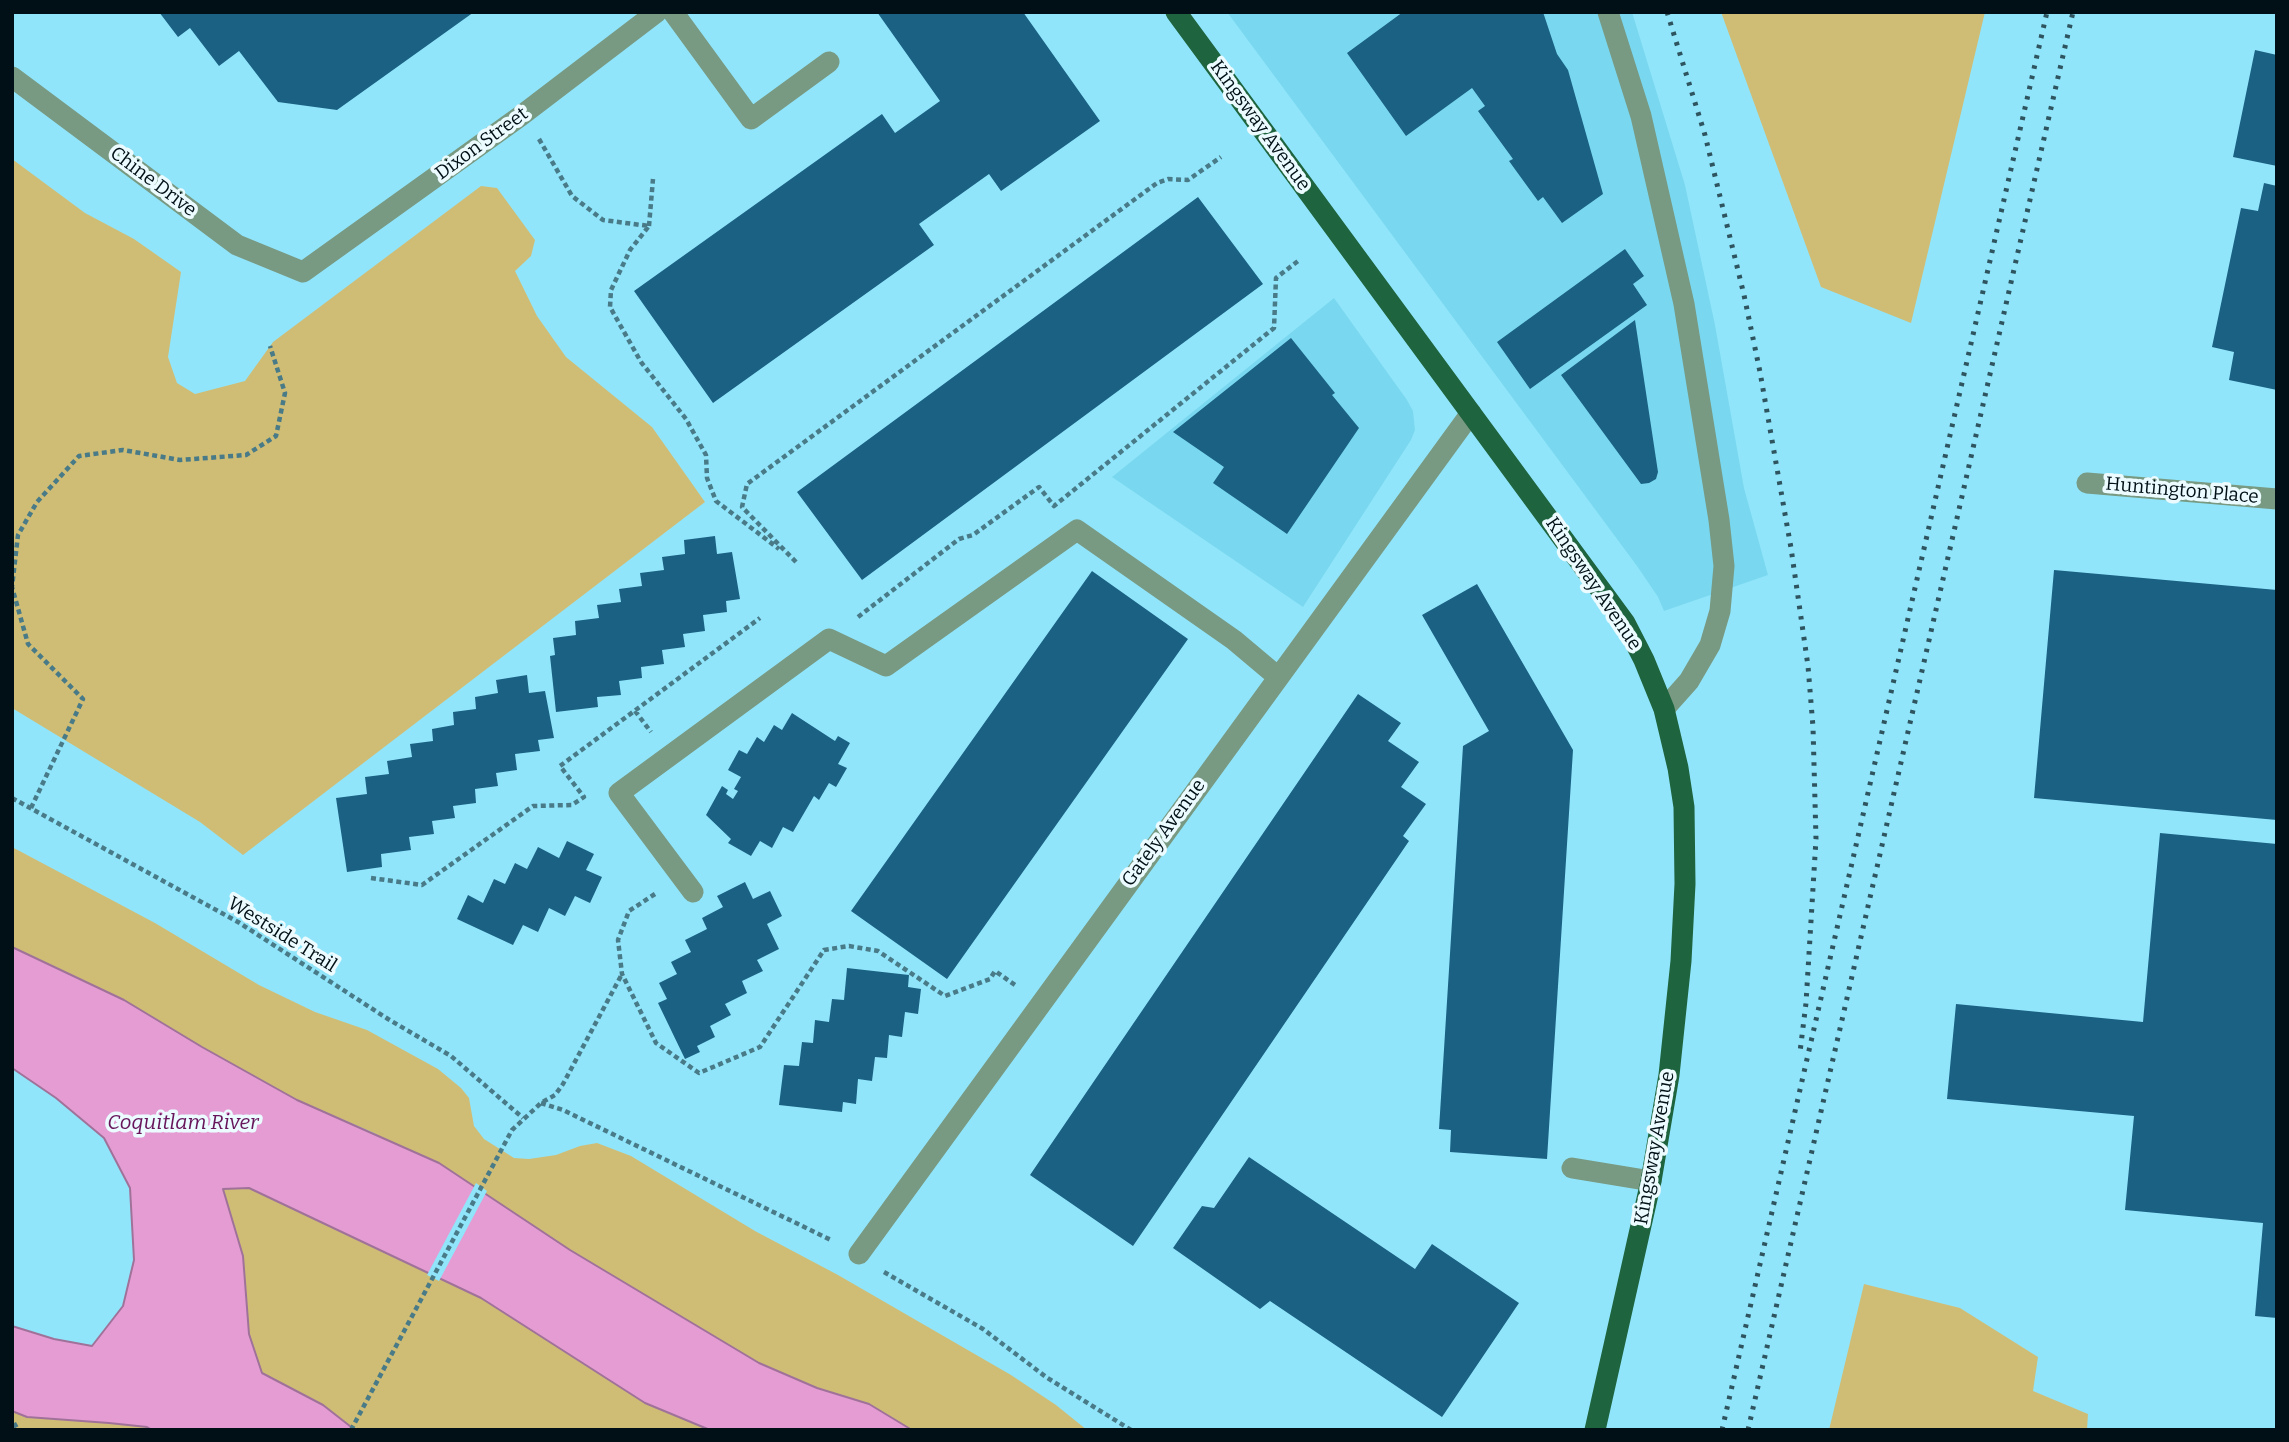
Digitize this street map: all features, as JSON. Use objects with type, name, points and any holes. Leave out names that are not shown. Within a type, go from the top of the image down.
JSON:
[{"type":"main road","name":"Kingsway Avenue","points":[[1176,12],[1625,624],[1644,660],[1664,709],[1684,807],[1685,884],[1681,961],[1669,1075],[1651,1181],[1595,1430]]},
{"type":"street","name":"Dixon Street","points":[[303,272],[522,115],[657,12]]},
{"type":"street","points":[[673,12],[751,119],[829,62]]},
{"type":"street","points":[[1608,12],[1641,116],[1684,304],[1724,566],[1720,611],[1710,645],[1689,681],[1664,709]]},
{"type":"street","name":"Chine Drive","points":[[12,77],[237,245],[303,272]]},
{"type":"street","name":"Gately Avenue","points":[[859,1254],[1471,413]]},
{"type":"street","name":"Huntington Place","points":[[2087,483],[2277,499]]},
{"type":"street","points":[[687,884],[618,793],[829,639],[886,666],[1077,530],[1234,640],[1278,677]]},
{"type":"street","points":[[1572,1168],[1651,1181]]},
{"type":"path","points":[[539,138],[572,196],[603,220],[649,226]]},
{"type":"path","points":[[653,179],[649,226],[630,250],[611,290],[610,307],[641,362],[686,419],[706,454],[707,478],[716,501],[796,562],[742,507],[747,484],[1157,183],[1168,179],[1188,180],[1221,157]]},
{"type":"path","points":[[829,639],[960,539],[973,536],[1039,487],[1054,506],[1274,328],[1276,278],[1298,261]]},
{"type":"path","points":[[31,808],[83,699],[28,644],[12,587],[18,535],[37,502],[79,456],[123,450],[180,460],[246,455],[276,436],[285,393],[270,346]]},
{"type":"path","points":[[370,878],[422,885],[533,806],[572,805],[584,797],[560,766],[760,618]]},
{"type":"path","name":"Westside Trail","points":[[12,798],[238,922],[388,1019],[451,1056],[523,1118]]},
{"type":"path","points":[[687,884],[629,911],[618,940],[622,974],[656,1043],[699,1073],[760,1047],[824,950],[849,946],[878,951],[945,996],[989,979],[995,971],[1041,1003]]},
{"type":"path","points":[[351,1430],[512,1130],[541,1103],[555,1095],[563,1084],[622,974]]},
{"type":"path","points":[[541,1103],[563,1110],[859,1254],[895,1280],[983,1329],[1046,1377],[1131,1430]]},
{"type":"path","points":[[14,1423],[18,1430]]},
{"type":"shaded area","points":[[1227,12],[1632,12],[1685,185],[1715,325],[1744,488],[1768,575],[1664,611],[1637,566]]},
{"type":"shaded area","points":[[1721,12],[1985,12],[1911,323],[1821,287]]},
{"type":"shaded area","points":[[12,159],[85,213],[134,239],[181,272],[168,357],[177,383],[195,394],[245,381],[273,342],[481,186],[497,188],[535,240],[531,256],[515,271],[537,316],[566,357],[652,427],[705,502],[243,855],[200,822],[12,708]]},
{"type":"shaded area","points":[[1334,298],[1407,400],[1413,411],[1415,430],[1303,607],[1112,477]]},
{"type":"shaded area","points":[[12,847],[155,923],[259,985],[315,1012],[367,1030],[438,1069],[469,1098],[474,1126],[484,1139],[514,1158],[556,1155],[597,1143],[631,1156],[755,1231],[838,1275],[1011,1375],[1087,1430],[912,1430],[869,1404],[817,1388],[759,1363],[570,1250],[522,1218],[374,1133],[297,1100],[124,1000],[12,947]]},
{"type":"shaded area","points":[[222,1188],[249,1188],[481,1298],[645,1403],[710,1430],[355,1430],[323,1405],[262,1373],[249,1334],[243,1256]]},
{"type":"shaded area","points":[[1864,1284],[1960,1308],[2038,1357],[2033,1391],[2088,1414],[2087,1430],[1829,1430]]},
{"type":"shaded area","points":[[12,1411],[27,1417],[109,1423],[147,1427],[152,1430],[12,1430]]},
{"type":"water","name":"Coquitlam River","points":[[12,947],[124,1000],[297,1100],[439,1163],[570,1250],[759,1363],[817,1388],[869,1404],[912,1430],[710,1430],[645,1403],[481,1298],[249,1188],[223,1189],[243,1256],[249,1334],[262,1373],[323,1405],[355,1430],[152,1430],[147,1427],[109,1423],[27,1417],[12,1411],[12,1326],[54,1339],[92,1346],[123,1306],[134,1260],[130,1188],[104,1138],[56,1098],[12,1068]]},
{"type":"pier","points":[[476,1183],[487,1191],[439,1281],[427,1275]]},
{"type":"building","points":[[159,12],[474,12],[337,110],[278,102],[239,51],[219,66],[190,28],[178,37]]},
{"type":"building","points":[[877,12],[1023,12],[1100,121],[1001,191],[989,174],[919,224],[934,245],[713,403],[634,291],[882,114],[895,133],[940,101]]},
{"type":"building","points":[[1403,12],[1543,12],[1557,54],[1568,70],[1603,194],[1562,223],[1543,197],[1538,201],[1509,161],[1513,159],[1478,111],[1485,106],[1472,88],[1406,136],[1347,53]]},
{"type":"building","points":[[2255,50],[2277,55],[2277,166],[2233,157]]},
{"type":"building","points":[[2264,183],[2277,186],[2277,390],[2229,380],[2234,352],[2212,347],[2241,208],[2258,211]]},
{"type":"building","points":[[1198,197],[1263,284],[862,580],[797,492]]},
{"type":"building","points":[[1625,249],[1644,276],[1633,284],[1647,305],[1530,389],[1497,342]]},
{"type":"building","points":[[1635,320],[1658,472],[1656,479],[1641,484],[1561,375]]},
{"type":"building","points":[[1291,338],[1359,428],[1287,534],[1213,483],[1224,467],[1173,432]]},
{"type":"building","points":[[715,536],[717,554],[732,552],[740,599],[726,601],[727,612],[703,615],[705,631],[683,634],[685,647],[662,650],[664,664],[641,667],[642,678],[619,681],[621,695],[597,697],[598,707],[556,712],[550,656],[555,655],[553,638],[576,635],[575,621],[599,618],[597,605],[621,602],[619,589],[642,586],[640,573],[664,570],[662,557],[685,554],[684,540]]},
{"type":"building","points":[[2054,570],[2277,590],[2277,820],[2034,798]]},
{"type":"building","points":[[1092,571],[1188,639],[947,979],[851,911]]},
{"type":"building","points":[[1477,584],[1573,750],[1547,1159],[1450,1152],[1451,1130],[1439,1129],[1463,746],[1489,731],[1422,615]]},
{"type":"building","points":[[527,675],[529,693],[545,691],[554,738],[538,740],[540,751],[515,754],[517,770],[496,773],[498,786],[475,789],[476,803],[453,806],[455,818],[432,821],[434,834],[409,837],[411,850],[381,854],[382,867],[347,872],[336,798],[367,794],[365,777],[389,774],[387,761],[412,757],[410,744],[433,741],[432,729],[454,725],[453,712],[476,709],[475,697],[498,693],[496,680]]},
{"type":"building","points":[[1358,694],[1401,723],[1388,741],[1419,762],[1401,787],[1426,804],[1403,836],[1409,841],[1133,1246],[1030,1175]]},
{"type":"building","points":[[792,713],[835,741],[838,736],[850,743],[838,764],[847,768],[836,787],[829,783],[819,800],[814,796],[793,832],[783,827],[772,848],[760,841],[751,856],[728,843],[731,839],[706,815],[722,786],[728,790],[726,794],[733,799],[738,791],[734,789],[741,777],[728,770],[739,750],[747,754],[757,737],[764,742],[774,725],[782,730]]},
{"type":"building","points":[[2160,833],[2277,844],[2277,1318],[2255,1316],[2263,1223],[2125,1210],[2134,1116],[1947,1099],[1956,1004],[2143,1022]]},
{"type":"building","points":[[567,841],[594,854],[586,870],[602,877],[590,903],[575,896],[565,916],[549,908],[538,932],[523,925],[513,945],[457,919],[468,895],[483,903],[494,879],[505,884],[515,863],[527,869],[538,847],[559,858]]},
{"type":"building","points":[[745,882],[753,899],[770,891],[782,916],[767,924],[779,949],[757,960],[763,971],[742,981],[747,993],[725,1004],[731,1015],[710,1026],[715,1037],[697,1046],[700,1052],[685,1059],[658,1003],[667,999],[659,983],[677,974],[671,962],[691,952],[685,940],[707,929],[702,918],[723,907],[717,896]]},
{"type":"building","points":[[847,968],[909,975],[908,987],[921,989],[918,1014],[905,1012],[902,1037],[889,1035],[887,1058],[875,1057],[872,1081],[858,1079],[856,1104],[843,1102],[842,1112],[779,1105],[784,1065],[799,1066],[802,1042],[813,1043],[815,1020],[829,1022],[832,999],[844,1000]]},
{"type":"building","points":[[1249,1157],[1415,1269],[1432,1244],[1519,1303],[1442,1417],[1270,1301],[1260,1309],[1173,1248],[1202,1206],[1214,1208]]},
{"type":"railway","points":[[1667,12],[1705,135],[1744,295],[1791,548],[1808,666],[1813,727],[1816,839],[1806,1003],[1800,1052]]},
{"type":"railway","points":[[1722,1430],[2047,12]]},
{"type":"railway","points":[[1748,1430],[2073,12]]}]
